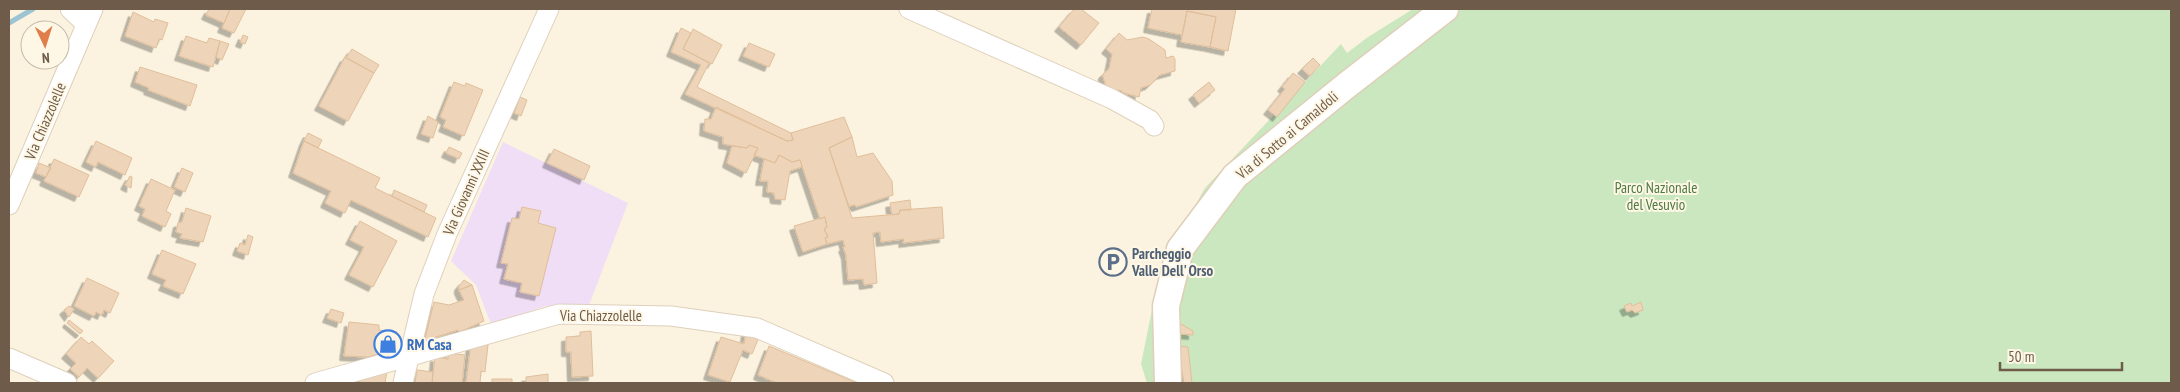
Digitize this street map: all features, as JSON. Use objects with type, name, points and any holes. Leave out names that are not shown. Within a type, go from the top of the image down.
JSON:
[{"type":"street","points":[[70,9],[90,17]]},
{"type":"street","name":"Via Giovanni XXIII","points":[[403,383],[424,294],[447,234],[549,9]]},
{"type":"street","points":[[909,9],[1112,99],[1150,120],[1154,126]]},
{"type":"street","name":"Via di Sotto ai Camaldoli","points":[[1168,383],[1166,306],[1180,249],[1235,176],[1347,85],[1445,9]]},
{"type":"street","name":"Via Chiazzolelle","points":[[9,205],[90,17]]},
{"type":"street","name":"Via Chiazzolelle","points":[[315,383],[559,314],[672,316],[757,328],[884,383]]},
{"type":"street","points":[[9,358],[67,383]]},
{"type":"shaded area","points":[[503,142],[628,203],[589,305],[546,306],[491,324],[476,285],[451,261]]},
{"type":"green space","name":"Parco Nazionale del Vesuvio","points":[[1413,9],[2171,9],[2171,383],[1147,383],[1141,364],[1161,266],[1205,188],[1341,44],[1347,53],[1368,37]]},
{"type":"building","points":[[209,9],[230,9],[224,23],[206,15]]},
{"type":"building","points":[[230,9],[246,9],[234,33],[222,28]]},
{"type":"building","points":[[1074,9],[1081,9],[1099,23],[1081,45],[1059,27]]},
{"type":"building","points":[[1152,9],[1236,9],[1228,51],[1210,47],[1216,17],[1187,11],[1182,35],[1148,28]]},
{"type":"building","points":[[1187,11],[1216,17],[1210,47],[1181,42]]},
{"type":"building","points":[[133,12],[154,22],[155,19],[168,23],[162,40],[159,39],[156,48],[125,36]]},
{"type":"building","points":[[681,28],[691,33],[683,49],[709,63],[697,87],[791,133],[793,140],[787,141],[685,94],[701,65],[671,52]]},
{"type":"building","points":[[693,29],[722,45],[712,64],[683,49]]},
{"type":"building","points":[[1119,33],[1127,40],[1143,37],[1149,39],[1165,50],[1166,58],[1173,56],[1175,59],[1175,71],[1160,75],[1150,85],[1141,88],[1139,97],[1120,90],[1112,91],[1107,89],[1103,74],[1109,69],[1112,54],[1106,49]]},
{"type":"building","points":[[243,35],[248,37],[245,44],[240,42]]},
{"type":"building","points":[[186,36],[207,43],[209,38],[220,41],[213,67],[179,56]]},
{"type":"building","points":[[220,41],[229,44],[222,60],[216,57]]},
{"type":"building","points":[[749,43],[775,54],[769,67],[743,56]]},
{"type":"building","points":[[352,49],[379,65],[374,73],[346,58]]},
{"type":"building","points":[[345,57],[374,73],[348,121],[319,106]]},
{"type":"building","points":[[1313,58],[1320,65],[1310,76],[1302,69]]},
{"type":"building","points":[[140,67],[197,85],[190,106],[148,90],[149,88],[135,82]]},
{"type":"building","points":[[1293,73],[1305,82],[1277,117],[1268,110],[1285,89],[1282,87]]},
{"type":"building","points":[[454,82],[465,86],[466,83],[483,90],[464,136],[443,127],[446,120],[440,117]]},
{"type":"building","points":[[1209,82],[1215,90],[1199,103],[1193,95]]},
{"type":"building","points":[[520,97],[527,100],[521,116],[514,113]]},
{"type":"building","points":[[716,107],[787,141],[793,140],[791,133],[844,117],[852,137],[829,148],[852,218],[899,214],[900,210],[942,207],[944,238],[903,243],[904,239],[881,242],[880,232],[873,233],[877,283],[864,285],[863,279],[848,280],[843,240],[827,244],[825,238],[828,237],[824,229],[827,227],[825,217],[820,219],[800,160],[792,162],[779,155],[775,163],[754,155],[758,148],[749,145],[747,148],[723,144],[723,137],[704,131],[705,119],[711,119]]},
{"type":"building","points":[[428,116],[438,122],[433,138],[421,134]]},
{"type":"building","points":[[308,133],[322,140],[318,148],[304,141]]},
{"type":"building","points":[[852,137],[857,157],[873,153],[892,181],[893,195],[856,207],[855,205],[849,206],[829,148]]},
{"type":"building","points":[[96,141],[132,158],[125,175],[98,162],[96,167],[86,162]]},
{"type":"building","points":[[304,141],[380,178],[375,188],[436,218],[428,237],[351,200],[345,213],[325,203],[331,191],[293,173]]},
{"type":"building","points":[[749,145],[758,148],[746,173],[727,163],[732,146],[747,148]]},
{"type":"building","points":[[449,147],[462,153],[459,159],[446,153]]},
{"type":"building","points":[[554,149],[590,166],[584,180],[547,163]]},
{"type":"building","points":[[779,155],[792,162],[800,160],[802,167],[790,171],[785,200],[775,199],[774,193],[767,192],[768,181],[760,181],[764,159],[775,163]]},
{"type":"building","points":[[54,159],[89,175],[79,197],[44,181]]},
{"type":"building","points":[[39,163],[51,168],[46,177],[36,173]]},
{"type":"building","points":[[182,168],[193,173],[185,192],[174,187]]},
{"type":"building","points":[[130,176],[132,177],[131,188],[125,185]]},
{"type":"building","points":[[151,179],[175,190],[166,211],[171,214],[165,227],[142,216],[145,209],[139,206]]},
{"type":"building","points":[[394,190],[427,205],[424,212],[392,196]]},
{"type":"building","points":[[910,200],[911,210],[900,210],[899,214],[892,215],[890,203]]},
{"type":"building","points":[[522,207],[541,211],[538,223],[556,228],[539,296],[520,292],[522,283],[504,279],[508,264],[501,263],[512,218],[519,219]]},
{"type":"building","points":[[186,208],[211,216],[203,242],[180,238],[182,234],[176,232],[178,223],[182,222]]},
{"type":"building","points":[[825,217],[827,227],[824,229],[828,237],[825,238],[827,244],[803,252],[794,226]]},
{"type":"building","points":[[360,221],[397,241],[373,287],[349,275],[364,247],[350,240]]},
{"type":"building","points":[[248,235],[253,237],[248,255],[237,251],[240,243],[245,245]]},
{"type":"building","points":[[162,250],[196,264],[183,294],[163,286],[166,280],[152,274]]},
{"type":"building","points":[[87,278],[119,293],[110,313],[104,310],[102,315],[96,312],[94,316],[74,306]]},
{"type":"building","points":[[464,280],[472,285],[459,290],[459,286]]},
{"type":"building","points":[[472,285],[484,321],[459,332],[458,330],[433,338],[434,341],[424,343],[434,302],[449,305],[464,300],[459,290]]},
{"type":"building","points":[[1641,302],[1643,310],[1635,313],[1632,310],[1627,312],[1624,306],[1631,303],[1632,306]]},
{"type":"building","points":[[69,306],[74,309],[69,317],[64,310]]},
{"type":"building","points":[[331,309],[344,313],[341,323],[327,318]]},
{"type":"building","points":[[69,320],[83,331],[80,334],[67,323]]},
{"type":"building","points":[[349,322],[379,325],[379,330],[397,332],[396,349],[368,357],[344,356]]},
{"type":"building","points":[[1181,324],[1193,331],[1193,335],[1179,334]]},
{"type":"building","points":[[591,331],[593,376],[572,377],[571,352],[566,352],[566,337],[580,336],[580,332]]},
{"type":"building","points":[[746,331],[760,335],[752,354],[743,350],[730,382],[708,375],[721,337],[744,344]]},
{"type":"building","points":[[81,337],[89,344],[92,341],[114,361],[98,378],[87,368],[79,377],[70,369],[76,363],[66,354]]},
{"type":"building","points":[[471,343],[488,345],[485,372],[481,371],[480,383],[466,383]]},
{"type":"building","points":[[769,346],[857,383],[777,383],[758,375]]},
{"type":"building","points":[[1178,346],[1188,347],[1192,383],[1184,383]]},
{"type":"building","points":[[448,353],[465,355],[462,383],[432,383],[435,357],[448,359]]},
{"type":"building","points":[[388,365],[385,383],[360,383],[358,375]]},
{"type":"building","points":[[417,370],[433,372],[432,383],[415,383]]},
{"type":"building","points":[[548,374],[548,383],[526,383],[526,377]]},
{"type":"building","points":[[492,379],[512,379],[512,383],[492,383]]},
{"type":"waterway","points":[[9,23],[33,9]]},
{"type":"place","name":"Parcheggio Valle Dell' Orso","points":[[1113,262]]},
{"type":"place","name":"RM Casa","points":[[388,344]]}]
